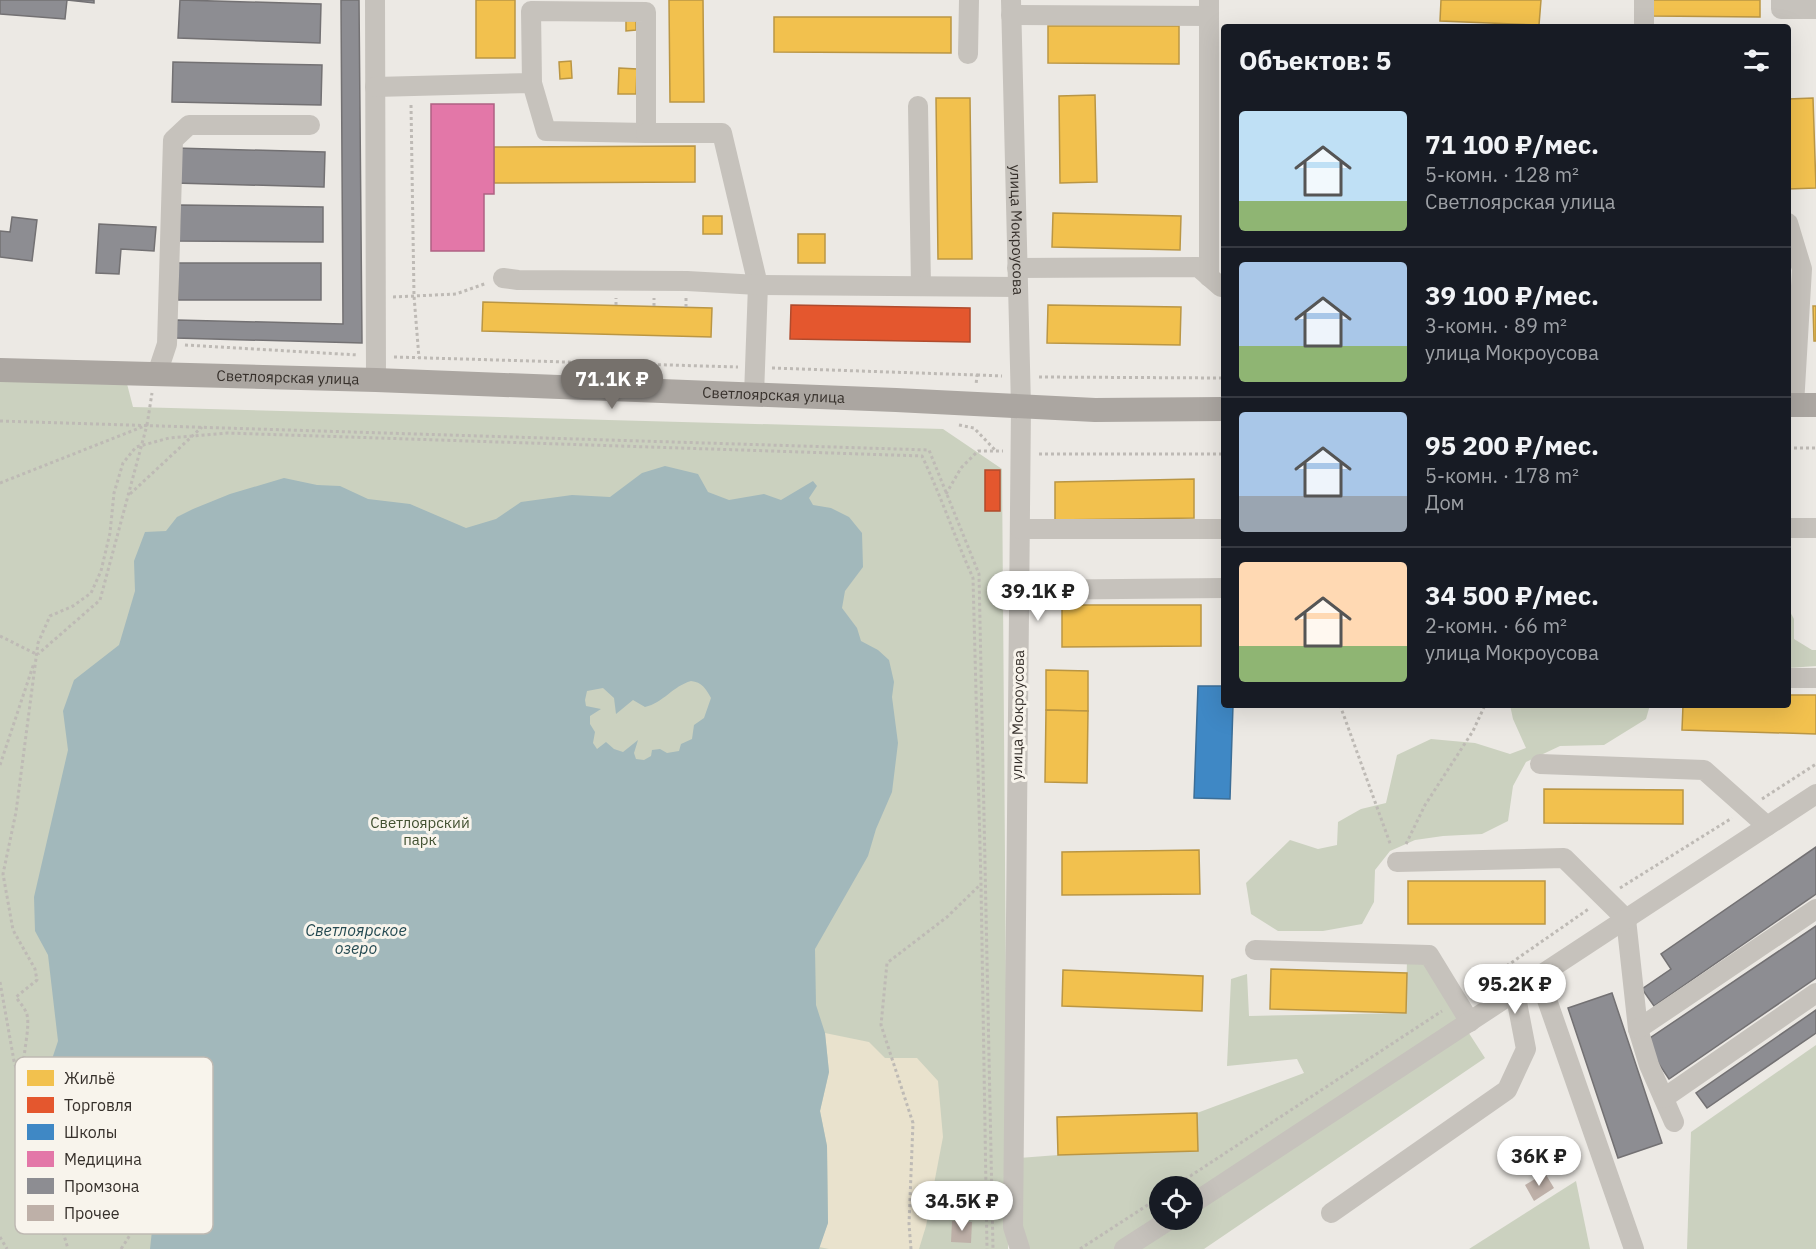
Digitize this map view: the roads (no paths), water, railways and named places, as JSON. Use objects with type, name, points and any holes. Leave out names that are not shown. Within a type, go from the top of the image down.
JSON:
[{"type":"main road","name":"Светлоярская улица","points":[[0,370],[155,383],[376,368],[754,394],[1095,410],[1221,409]]},
{"type":"street","points":[[375,0],[376,368]]},
{"type":"street","points":[[968,54],[969,0]]},
{"type":"street","points":[[1644,0],[1644,24]]},
{"type":"street","points":[[1011,8],[1209,8],[1217,282]]},
{"type":"street","name":"улица Мокроусова","points":[[1011,8],[1020,377],[1013,1227],[1020,1249]]},
{"type":"street","points":[[1781,12],[1816,9]]},
{"type":"street","points":[[646,133],[646,12],[531,11],[532,83],[546,131],[646,133],[722,133],[758,285],[754,394]]},
{"type":"street","points":[[375,87],[532,83]]},
{"type":"street","points":[[918,106],[921,286]]},
{"type":"street","points":[[155,383],[167,344],[173,140],[189,125],[310,125]]},
{"type":"street","points":[[1791,233],[1809,291],[1799,405]]},
{"type":"street","points":[[503,278],[687,281],[758,285],[921,286],[1198,267],[1217,282]]},
{"type":"street","points":[[1791,528],[1816,528]]},
{"type":"street","points":[[1020,529],[1221,529]]},
{"type":"street","points":[[1019,590],[1221,588]]},
{"type":"street","points":[[1791,678],[1816,678]]},
{"type":"street","points":[[1540,764],[1704,770],[1767,826]]},
{"type":"street","points":[[1203,1197],[1816,794]]},
{"type":"street","points":[[1397,862],[1564,858],[1626,919],[1638,1029],[1649,1065],[1674,1122]]},
{"type":"street","points":[[1638,1029],[1816,909]]},
{"type":"street","points":[[1255,950],[1429,955],[1470,1022]]},
{"type":"street","points":[[1539,977],[1634,1249]]},
{"type":"street","points":[[1331,1213],[1508,1090],[1526,1049],[1515,992]]},
{"type":"street","points":[[1664,1098],[1816,993]]},
{"type":"street","points":[[1124,1249],[1153,1230]]},
{"type":"water","name":"Светлоярское озеро","points":[[665,466],[698,474],[708,492],[729,500],[764,494],[781,500],[813,481],[817,486],[809,498],[813,505],[831,508],[849,517],[862,533],[863,567],[845,591],[842,608],[857,628],[861,641],[878,650],[889,660],[894,682],[892,697],[898,743],[892,792],[876,829],[868,856],[815,949],[816,1005],[825,1033],[829,1072],[820,1111],[827,1146],[828,1223],[819,1249],[150,1249],[152,1234],[213,1234],[213,1057],[53,1057],[58,1041],[48,955],[35,931],[34,897],[68,750],[63,711],[74,680],[119,645],[135,591],[134,561],[145,532],[166,531],[177,517],[193,509],[230,494],[284,478],[317,485],[340,486],[368,499],[410,504],[466,528],[496,519],[521,502],[572,495],[610,497],[642,473]],"holes":[[[691,681],[703,686],[711,698],[704,718],[694,725],[692,739],[681,744],[679,751],[667,753],[660,749],[652,750],[651,756],[644,760],[636,759],[634,753],[638,740],[623,752],[614,749],[606,742],[597,749],[593,743],[595,732],[590,724],[590,716],[601,709],[586,706],[587,691],[603,688],[614,698],[616,714],[633,700],[645,707],[657,702],[685,683]]]},
{"type":"park label","name":"Светлоярский парк","points":[[420,832]]}]
